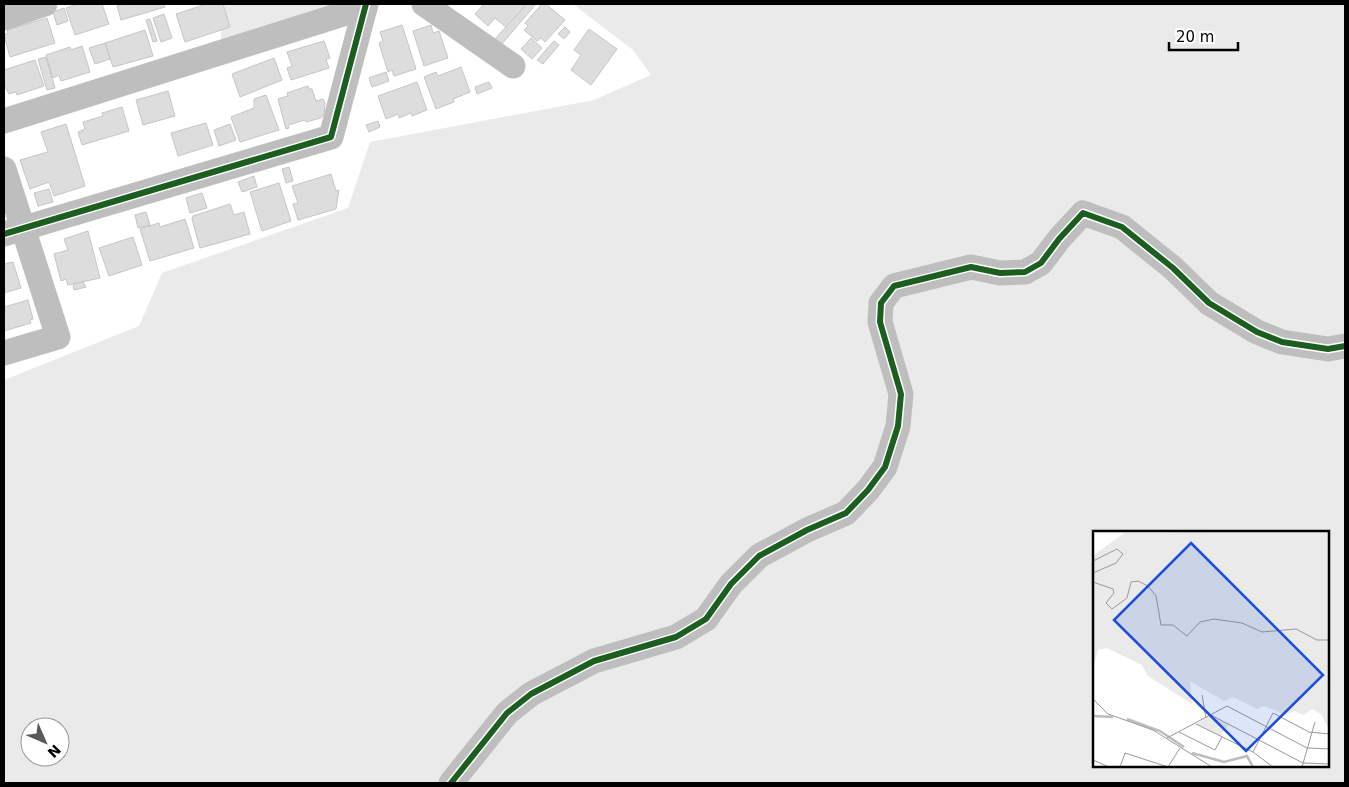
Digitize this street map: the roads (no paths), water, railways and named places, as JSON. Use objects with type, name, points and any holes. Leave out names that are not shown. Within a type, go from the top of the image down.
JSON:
[{"type":"street","points":[[4,18],[45,4]]},
{"type":"street","points":[[424,4],[513,66]]},
{"type":"street","points":[[4,121],[366,5]]},
{"type":"street","points":[[13,231],[331,137],[366,5]]},
{"type":"street","points":[[4,169],[13,231],[58,337],[4,353]]},
{"type":"street","points":[[451,783],[507,714],[531,694],[594,661],[676,637],[699,624],[706,619],[731,584],[759,556],[846,513],[868,490],[885,467],[898,426],[901,394],[880,322],[881,303],[894,286],[971,267],[1000,273],[1025,272],[1041,263],[1059,238],[1083,213],[1122,227],[1173,268],[1209,303],[1257,332],[1282,342],[1328,349],[1345,346]]}]
